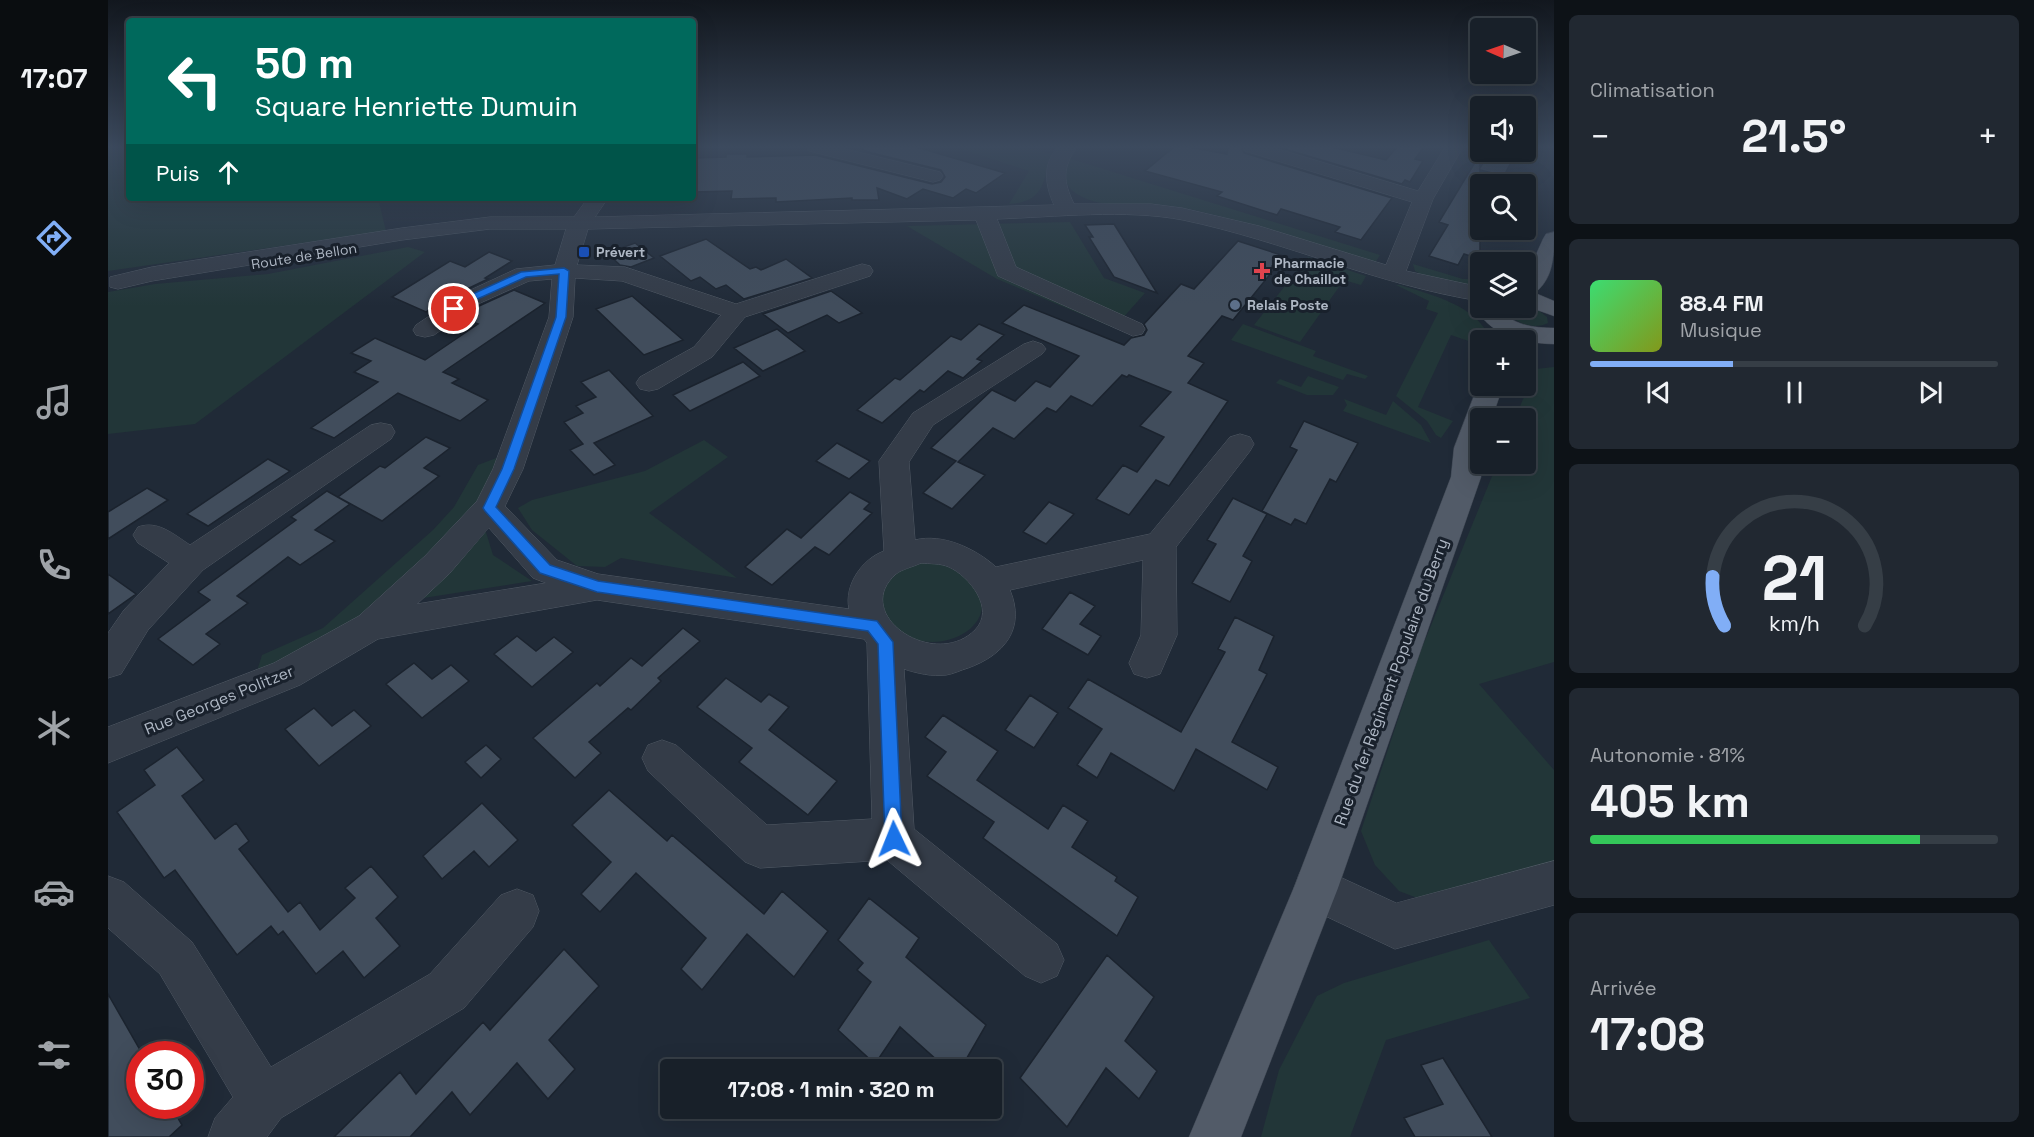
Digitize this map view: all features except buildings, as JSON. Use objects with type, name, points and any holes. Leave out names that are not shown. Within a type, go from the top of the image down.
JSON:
[{"type":"main road","points":[[1536,278],[1554,239]]},
{"type":"main road","points":[[1554,288],[1554,298]]},
{"type":"main road","points":[[1536,302],[1554,309]]},
{"type":"main road","points":[[1495,322],[1517,331],[1554,336]]},
{"type":"main road","points":[[1536,344],[1554,336]]},
{"type":"main road","name":"Rue du 1er Régiment Populaire du Berry","points":[[1215,1137],[1316,888],[1470,474]]},
{"type":"street","points":[[1062,200],[1067,211]]},
{"type":"street","points":[[1401,277],[1423,200]]},
{"type":"street","name":"Rue Georges Politzer","points":[[108,745],[287,674],[371,626],[436,565],[489,508],[508,469],[561,317],[564,271],[579,224],[596,201]]},
{"type":"street","name":"Route de Bellon","points":[[113,283],[150,280],[444,234],[490,223],[579,224],[1151,210],[1182,214],[1251,231],[1401,277],[1453,297],[1495,322]]},
{"type":"street","points":[[984,213],[1006,272],[1133,329]]},
{"type":"street","points":[[425,330],[470,299],[524,274],[564,271],[625,274],[736,312]]},
{"type":"street","points":[[648,383],[703,352],[736,312],[862,271]]},
{"type":"street","name":"Route de Bellon","points":[[1401,277],[1470,292]]},
{"type":"street","points":[[900,555],[894,461],[923,419],[1033,349]]},
{"type":"street","points":[[108,663],[136,620],[191,561],[381,432]]},
{"type":"street","points":[[1147,663],[1159,634],[1160,544],[1240,444]]},
{"type":"street","points":[[489,508],[545,569],[597,587],[879,634],[906,654],[930,660],[954,658],[976,650],[991,636],[999,618],[998,599],[990,581],[976,567],[950,555],[919,551],[900,555],[886,563],[874,573],[867,586],[864,600],[879,634],[894,839]]},
{"type":"street","points":[[149,535],[191,561]]},
{"type":"street","points":[[990,581],[1160,544]]},
{"type":"street","points":[[371,626],[597,587]]},
{"type":"street","points":[[662,758],[760,847],[894,839],[1041,960]]},
{"type":"street","points":[[1316,888],[1395,926],[1552,885]]},
{"type":"street","points":[[108,898],[176,958],[263,1100]]},
{"type":"street","points":[[234,1137],[263,1100],[447,991],[517,910]]},
{"type":"green space","points":[[108,200],[379,201],[386,231],[108,271]]},
{"type":"green space","points":[[1011,200],[1026,200],[1021,202],[1009,204]]},
{"type":"green space","points":[[1090,200],[1203,200],[1380,255],[1375,263],[1267,229],[1188,209],[1151,204]]},
{"type":"green space","points":[[1070,222],[1104,278],[1145,293],[1114,328],[997,279],[907,226]]},
{"type":"green space","points":[[408,247],[425,252],[195,424],[108,434],[108,292],[155,284],[268,274]]},
{"type":"green space","points":[[1308,257],[1366,276],[1361,285],[1344,280],[1300,342],[1254,325]]},
{"type":"green space","points":[[1413,264],[1470,279],[1470,288],[1430,279],[1415,271]]},
{"type":"green space","points":[[1396,285],[1452,303],[1470,314],[1470,318],[1475,318],[1485,330],[1470,330],[1470,342],[1451,335],[1418,407],[1453,421],[1441,438],[1436,435],[1427,421],[1396,396],[1438,313],[1426,309],[1429,301]]},
{"type":"green space","points":[[1536,309],[1547,317],[1548,323],[1531,326],[1515,319],[1536,318]]},
{"type":"green space","points":[[1243,324],[1316,351],[1313,356],[1368,376],[1365,379],[1347,374],[1343,380],[1231,340]]},
{"type":"green space","points":[[1554,367],[1554,662],[1479,684],[1554,770],[1554,863],[1420,899],[1399,891],[1375,865],[1361,831],[1421,650],[1493,474],[1536,474],[1536,408],[1519,408],[1524,396],[1536,396],[1536,369]]},
{"type":"green space","points":[[1308,376],[1339,387],[1333,395],[1307,395],[1276,383],[1280,379],[1301,387]]},
{"type":"green space","points":[[1344,399],[1386,415],[1393,401],[1421,425],[1431,443],[1343,411],[1347,405]]},
{"type":"green space","points":[[704,440],[728,457],[649,513],[737,578],[621,558],[605,567],[577,566],[532,530],[518,508],[532,500],[645,471]]},
{"type":"green space","points":[[499,457],[474,513],[364,617],[311,651],[257,671],[262,655],[323,628],[433,530],[454,507],[478,465]]},
{"type":"green space","points":[[485,529],[493,555],[532,581],[417,599]]},
{"type":"green space","points":[[924,561],[953,569],[969,581],[979,595],[982,608],[978,620],[968,631],[938,642],[920,641],[902,634],[889,623],[880,591],[896,570]]},
{"type":"green space","points":[[1489,940],[1530,998],[1386,1040],[1350,1137],[1261,1137],[1279,1070],[1317,996],[1344,983]]},
{"type":"place","name":"Prévert","points":[[584,252]]},
{"type":"place","name":"Pharmacie de Chaillot","points":[[1262,271]]},
{"type":"place","name":"Relais Poste","points":[[1235,305]]},
{"type":"route","points":[[454,309],[524,274],[564,271],[561,317],[508,469],[489,508],[545,569],[597,587],[872,626],[885,642],[894,839]]}]
